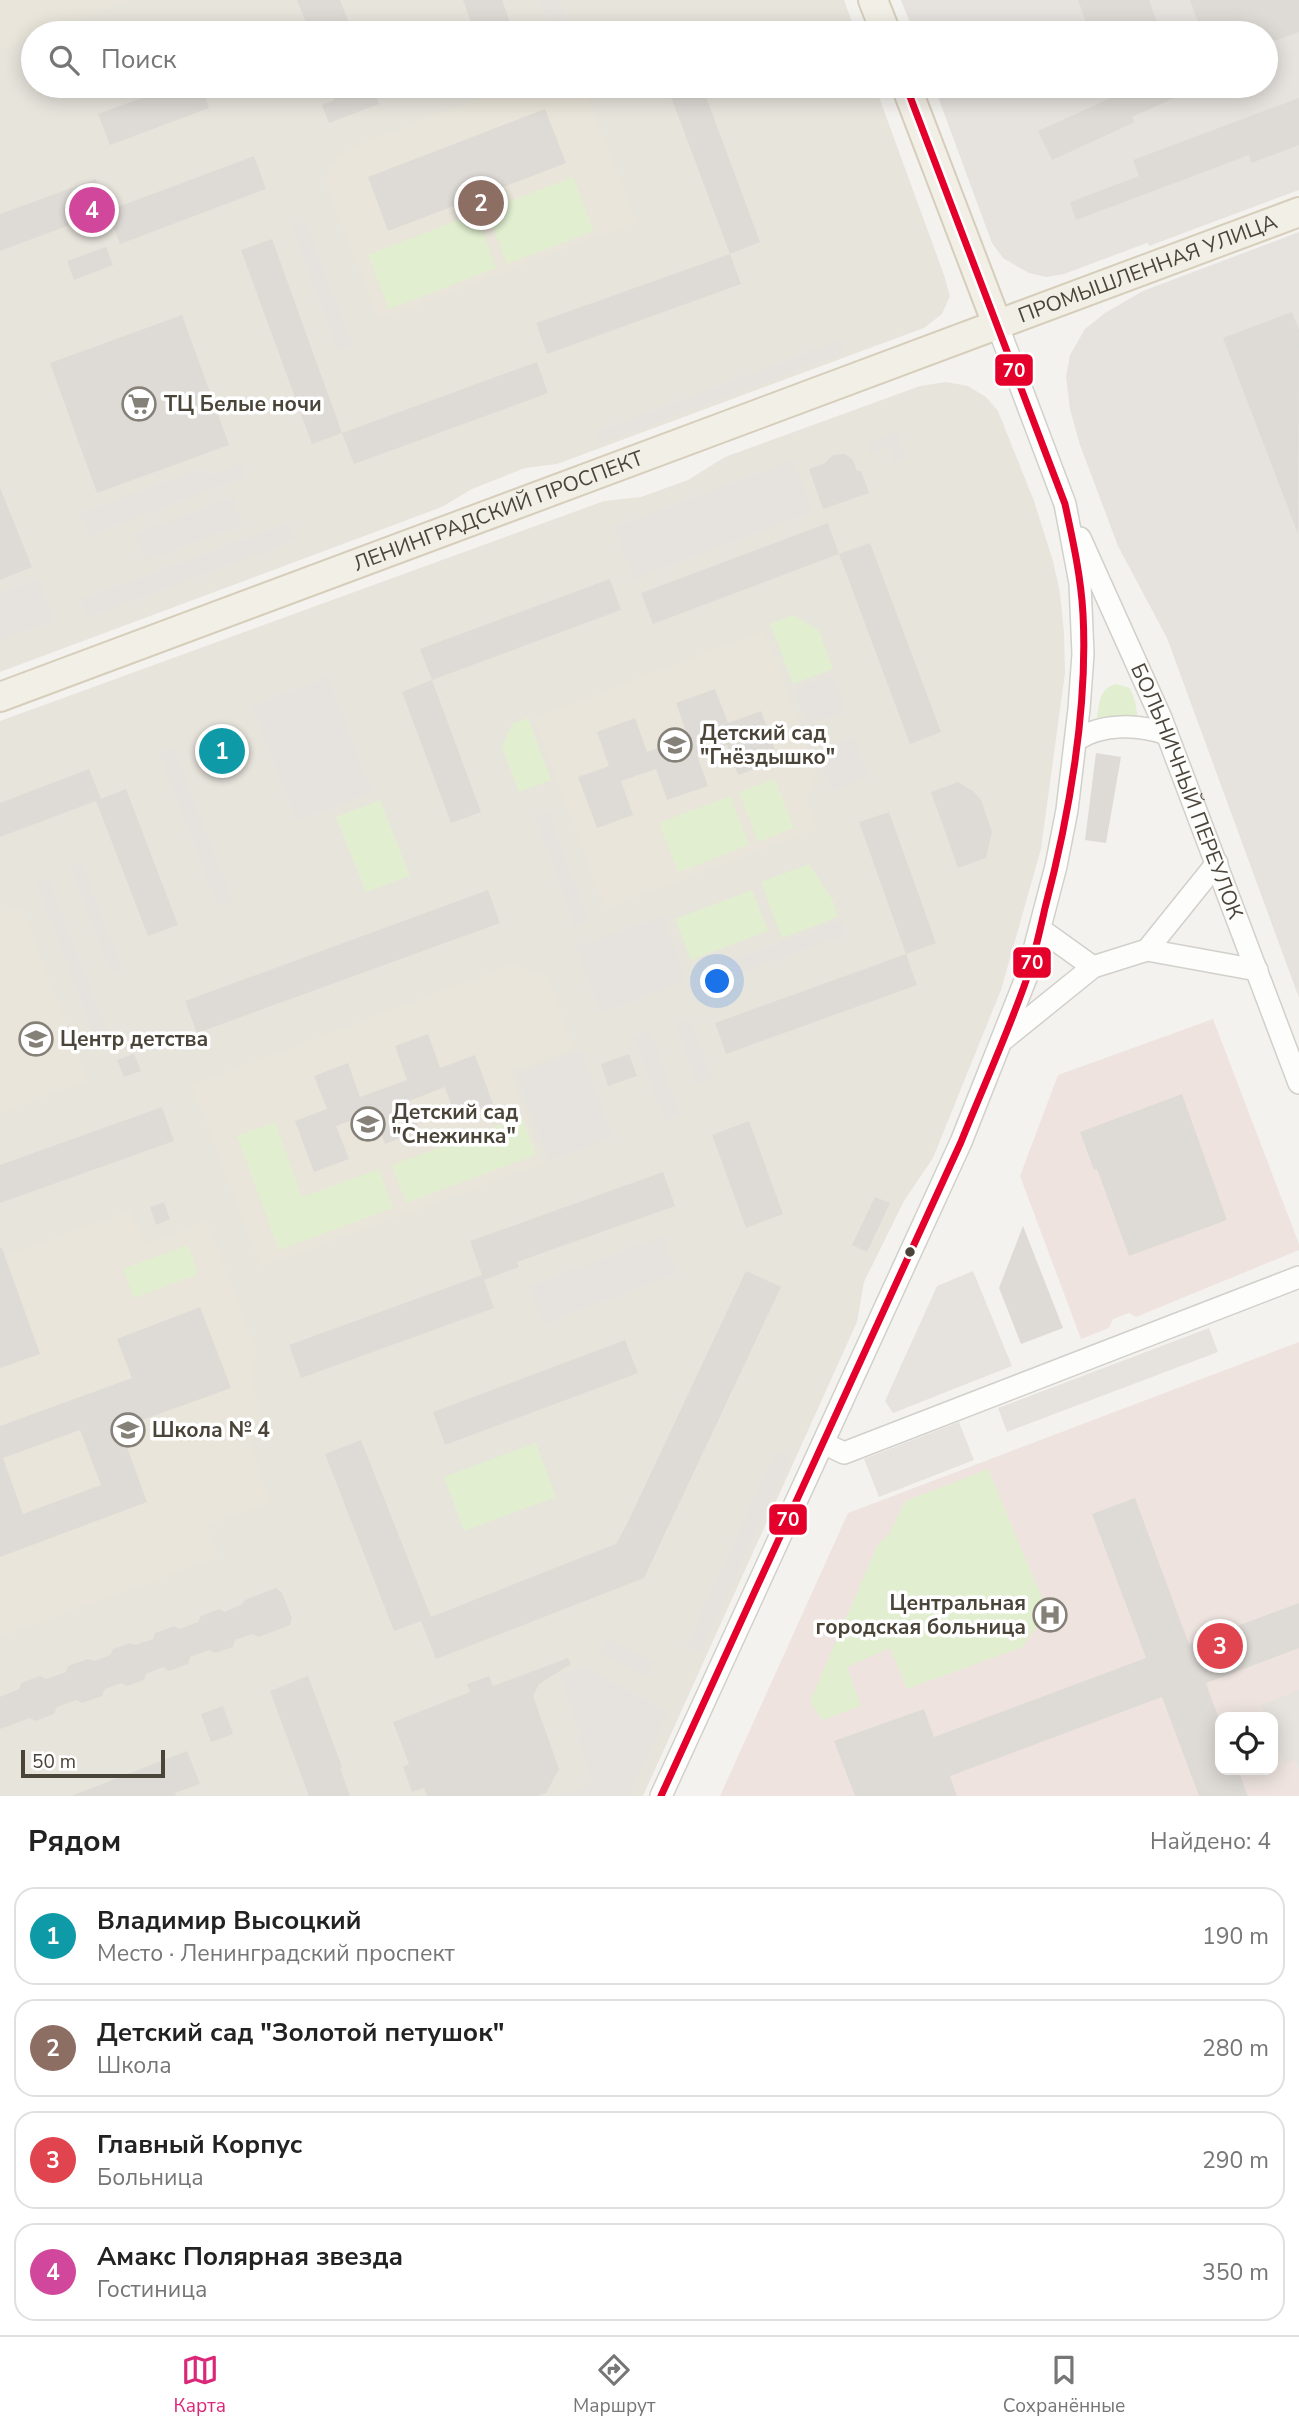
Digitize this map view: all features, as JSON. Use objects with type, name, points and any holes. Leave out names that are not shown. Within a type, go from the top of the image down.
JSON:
[{"type":"main road","points":[[873,0],[881,21]]},
{"type":"main road","points":[[911,98],[997,324]]},
{"type":"main road","name":"ПРОМЫШЛЕННАЯ УЛИЦА","points":[[997,324],[1299,212]]},
{"type":"main road","name":"ЛЕНИНГРАДСКИЙ ПРОСПЕКТ","points":[[0,697],[997,324]]},
{"type":"street","points":[[661,1796],[961,1142],[1028,973],[1058,855],[1076,740],[1083,654],[1083,616],[1075,549],[1065,504],[997,324]]},
{"type":"street","name":"БОЛЬНИЧНЫЙ ПЕРЕУЛОК","points":[[1065,504],[1146,680],[1299,1083]]},
{"type":"street","points":[[1076,740],[1086,733],[1106,728],[1153,729],[1167,734]]},
{"type":"street","points":[[1147,950],[1217,863]]},
{"type":"street","points":[[1040,929],[1093,967]]},
{"type":"street","points":[[1003,1040],[1093,967],[1147,950],[1257,970]]},
{"type":"street","points":[[823,1443],[844,1453],[1299,1277]]},
{"type":"shaded area","points":[[0,0],[844,0],[852,21],[21,21],[21,98],[879,98],[950,296],[942,314],[924,328],[557,464],[525,468],[472,489],[442,507],[0,672]]},
{"type":"shaded area","points":[[0,0],[132,0],[75,21],[21,21],[21,41],[0,49]]},
{"type":"shaded area","points":[[540,0],[558,0],[566,21],[548,21]]},
{"type":"shaded area","points":[[901,0],[1299,0],[1299,186],[1064,274],[1046,277],[1029,273],[1003,258],[992,243],[938,98],[1278,98],[1278,21],[909,21]]},
{"type":"shaded area","points":[[481,98],[588,98],[636,222],[379,320],[326,184],[329,165],[355,146]]},
{"type":"shaded area","points":[[1299,177],[1299,190],[1149,246],[1145,234]]},
{"type":"shaded area","points":[[305,221],[353,346],[338,351],[291,226]]},
{"type":"shaded area","points":[[1299,232],[1299,998],[1167,638],[1118,546],[1080,445],[1070,409],[1066,377],[1070,355],[1085,329],[1105,313],[1143,291]]},
{"type":"shaded area","points":[[839,340],[844,353],[601,444],[596,432]]},
{"type":"shaded area","points":[[946,382],[968,386],[986,397],[998,411],[1034,501],[1060,593],[1065,673],[1041,849],[1001,990],[933,1158],[904,1201],[864,1282],[857,1322],[643,1796],[0,1796],[0,721],[604,501],[641,497],[688,480],[725,457],[920,386]]},
{"type":"shaded area","points":[[896,432],[906,458],[895,462],[889,447],[871,454],[867,443]]},
{"type":"shaded area","points":[[794,460],[813,512],[634,579],[614,527]]},
{"type":"shaded area","points":[[240,464],[245,477],[88,536],[80,514],[202,468],[205,477]]},
{"type":"shaded area","points":[[233,497],[243,525],[145,561],[135,534]]},
{"type":"shaded area","points":[[289,522],[296,540],[87,618],[80,600]]},
{"type":"shaded area","points":[[1193,539],[1206,572],[1151,593],[1138,559]]},
{"type":"shaded area","points":[[39,579],[54,620],[0,640],[0,593]]},
{"type":"shaded area","points":[[1214,597],[1221,613],[1167,634],[1160,617]]},
{"type":"shaded area","name":"Детский сад \"Гнёздышко\"","points":[[764,631],[817,772],[807,800],[816,829],[605,909],[534,718]]},
{"type":"shaded area","points":[[832,675],[846,711],[807,725],[794,689]]},
{"type":"shaded area","points":[[328,677],[372,792],[296,821],[252,706]]},
{"type":"shaded area","points":[[854,737],[869,777],[832,791],[817,751]]},
{"type":"shaded area","points":[[174,748],[232,901],[218,906],[159,753]]},
{"type":"shaded area","points":[[548,812],[589,921],[575,926],[535,817]]},
{"type":"shaded area","points":[[81,862],[122,968],[111,972],[70,866]]},
{"type":"shaded area","points":[[48,878],[107,1032],[95,1037],[36,882]]},
{"type":"shaded area","name":"Центр детства","points":[[21,906],[88,1081],[0,1113],[0,913]]},
{"type":"shaded area","points":[[663,916],[686,981],[600,1013],[576,947]]},
{"type":"shaded area","points":[[842,920],[847,934],[705,986],[700,972]]},
{"type":"shaded area","name":"Детский сад \"Снежинка\"","points":[[514,964],[547,975],[574,1048],[510,1071],[544,1163],[261,1267],[192,1085]]},
{"type":"shaded area","points":[[690,1019],[712,1078],[697,1084],[676,1025]]},
{"type":"shaded area","points":[[1213,1019],[1299,1250],[1136,1317],[1129,1313],[1113,1319],[1109,1328],[1081,1339],[1020,1176],[1058,1075]]},
{"type":"shaded area","points":[[650,1031],[680,1115],[665,1120],[634,1037]]},
{"type":"shaded area","points":[[581,1050],[613,1138],[548,1161],[517,1074]]},
{"type":"shaded area","name":"Школа № 4","points":[[130,1210],[145,1244],[207,1221],[257,1354],[250,1381],[262,1416],[249,1444],[270,1502],[207,1526],[218,1557],[0,1637],[0,1258]]},
{"type":"shaded area","points":[[663,1236],[677,1274],[543,1324],[529,1286]]},
{"type":"shaded area","points":[[973,1271],[1012,1366],[893,1413],[885,1401],[937,1286]]},
{"type":"shaded area","points":[[1209,1328],[1218,1352],[1007,1432],[998,1408]]},
{"type":"shaded area","name":"Центральная городская больница","points":[[1299,1342],[1299,1796],[720,1796],[848,1513]]},
{"type":"shaded area","points":[[959,1422],[974,1460],[879,1497],[864,1459]]},
{"type":"shaded area","points":[[776,1451],[791,1458],[700,1654],[686,1647]]},
{"type":"shaded area","points":[[607,1638],[655,1663],[648,1677],[599,1652]]},
{"type":"shaded area","points":[[582,1666],[668,1711],[629,1796],[559,1796],[588,1786],[592,1780],[577,1736],[580,1732],[560,1675]]},
{"type":"shaded area","points":[[1299,1690],[1299,1769],[1295,1760],[1284,1764],[1278,1748],[1278,1712],[1264,1712],[1261,1705]]},
{"type":"green space","points":[[573,177],[594,231],[507,264],[486,210]]},
{"type":"green space","points":[[476,213],[496,268],[389,309],[368,255]]},
{"type":"green space","points":[[794,615],[819,631],[833,669],[793,684],[770,624]]},
{"type":"green space","points":[[1116,684],[1130,688],[1138,719],[1100,722],[1097,718],[1103,693]]},
{"type":"green space","points":[[528,718],[551,780],[519,792],[502,747],[512,724]]},
{"type":"green space","points":[[775,779],[794,828],[758,842],[739,792]]},
{"type":"green space","points":[[730,796],[749,845],[678,872],[659,823]]},
{"type":"green space","points":[[380,800],[410,876],[366,892],[336,817]]},
{"type":"green space","points":[[809,864],[832,899],[838,917],[782,938],[761,882]]},
{"type":"green space","points":[[752,890],[768,931],[691,960],[675,919]]},
{"type":"green space","points":[[522,1117],[536,1155],[406,1203],[392,1165]]},
{"type":"green space","points":[[275,1122],[302,1197],[379,1169],[393,1208],[279,1250],[237,1136]]},
{"type":"green space","points":[[188,1245],[198,1274],[134,1298],[123,1269]]},
{"type":"green space","points":[[536,1443],[556,1497],[464,1531],[444,1477]]},
{"type":"green space","points":[[988,1469],[1047,1610],[1023,1647],[907,1689],[890,1648],[847,1667],[861,1706],[823,1720],[813,1707],[811,1699],[878,1544],[889,1534],[905,1501]]},
{"type":"building","points":[[297,0],[340,0],[348,21],[305,21]]},
{"type":"building","points":[[463,0],[502,0],[510,21],[471,21]]},
{"type":"building","points":[[1078,0],[1149,0],[1157,21],[1086,21]]},
{"type":"building","points":[[1190,0],[1299,0],[1299,32],[1278,40],[1278,21],[1198,21]]},
{"type":"building","points":[[142,98],[205,98],[209,108],[110,145],[98,114]]},
{"type":"building","points":[[334,98],[377,98],[379,104],[329,123],[322,105]]},
{"type":"building","points":[[672,98],[706,98],[760,242],[730,254]]},
{"type":"building","points":[[1111,98],[1174,98],[1132,117],[1135,122],[1052,160],[1038,131]]},
{"type":"building","points":[[1299,98],[1299,145],[1251,163],[1249,155],[1076,220],[1070,202],[1139,176],[1133,160]]},
{"type":"building","points":[[545,109],[566,163],[388,231],[368,177]]},
{"type":"building","points":[[254,156],[266,189],[120,244],[107,211]]},
{"type":"building","points":[[96,179],[107,211],[0,251],[0,214]]},
{"type":"building","points":[[272,239],[342,433],[312,444],[241,250]]},
{"type":"building","points":[[106,247],[113,265],[74,280],[67,261]]},
{"type":"building","points":[[730,254],[741,284],[547,354],[536,323]]},
{"type":"building","points":[[1292,312],[1299,330],[1298,534],[1223,338]]},
{"type":"building","name":"ТЦ Белые ночи","points":[[182,315],[229,445],[97,493],[50,363]]},
{"type":"building","points":[[537,362],[548,393],[354,464],[342,433]]},
{"type":"building","points":[[845,454],[853,460],[857,471],[861,471],[869,493],[823,509],[809,469],[825,463],[833,455]]},
{"type":"building","points":[[0,488],[32,567],[0,580]]},
{"type":"building","points":[[828,523],[839,554],[653,624],[641,593]]},
{"type":"building","points":[[870,543],[941,732],[910,744],[839,554]]},
{"type":"building","points":[[610,579],[621,610],[432,680],[420,649]]},
{"type":"building","points":[[432,680],[481,812],[451,823],[402,692]]},
{"type":"building","points":[[715,689],[728,723],[761,711],[779,761],[738,775],[727,745],[697,755],[708,786],[667,800],[656,769],[621,781],[633,815],[597,828],[578,777],[609,766],[597,732],[635,718],[647,752],[688,737],[676,703]]},
{"type":"building","points":[[1096,753],[1121,757],[1106,843],[1085,840]]},
{"type":"building","points":[[89,769],[101,799],[126,789],[178,925],[148,936],[96,801],[0,837],[0,803]]},
{"type":"building","points":[[958,782],[981,800],[992,832],[986,858],[958,868],[931,792]]},
{"type":"building","points":[[889,812],[936,943],[906,954],[859,822]]},
{"type":"building","points":[[488,890],[500,923],[197,1033],[185,1001]]},
{"type":"building","points":[[906,954],[917,985],[726,1054],[715,1023]]},
{"type":"building","points":[[428,1034],[440,1068],[475,1055],[493,1104],[456,1118],[445,1087],[409,1101],[420,1131],[385,1144],[373,1112],[336,1126],[349,1159],[314,1172],[295,1121],[327,1109],[314,1076],[348,1063],[360,1097],[407,1080],[395,1046]]},
{"type":"building","points":[[134,1054],[141,1071],[124,1077],[117,1060]]},
{"type":"building","points":[[629,1054],[637,1076],[608,1086],[601,1064]]},
{"type":"building","points":[[1182,1094],[1227,1220],[1129,1256],[1097,1169],[1094,1170],[1080,1132]]},
{"type":"building","points":[[162,1107],[174,1141],[0,1203],[0,1165]]},
{"type":"building","points":[[749,1121],[783,1214],[746,1228],[712,1135]]},
{"type":"building","points":[[663,1172],[675,1206],[517,1262],[519,1267],[484,1280],[494,1308],[301,1378],[289,1345],[482,1275],[470,1241]]},
{"type":"building","points":[[875,1197],[890,1203],[867,1252],[852,1245]]},
{"type":"building","points":[[164,1202],[170,1219],[156,1225],[150,1207]]},
{"type":"building","points":[[1023,1226],[1063,1328],[1021,1344],[999,1288]]},
{"type":"building","points":[[0,1248],[40,1354],[0,1368]]},
{"type":"building","points":[[746,1271],[781,1287],[644,1578],[436,1659],[421,1621],[394,1631],[325,1454],[361,1440],[431,1617],[616,1544]]},
{"type":"building","points":[[200,1307],[231,1388],[120,1428],[147,1502],[0,1557],[0,1426],[132,1378],[117,1339]],"holes":[[[80,1430],[101,1485],[23,1514],[3,1458]]]},
{"type":"building","points":[[625,1340],[638,1373],[445,1445],[433,1412]]},
{"type":"building","points":[[1135,1498],[1189,1644],[1299,1603],[1299,1648],[1206,1683],[1216,1712],[1215,1775],[1240,1775],[1248,1796],[1199,1796],[1162,1697],[950,1776],[957,1796],[855,1796],[834,1741],[924,1709],[934,1737],[1146,1658],[1092,1514]]},
{"type":"building","points":[[276,1588],[282,1593],[292,1618],[290,1625],[259,1637],[252,1634],[235,1640],[233,1647],[215,1653],[209,1650],[190,1657],[188,1664],[169,1671],[163,1667],[146,1674],[144,1680],[127,1686],[121,1683],[105,1689],[102,1696],[82,1703],[76,1700],[57,1707],[54,1714],[35,1721],[30,1718],[0,1729],[0,1697],[19,1689],[21,1683],[40,1676],[46,1679],[66,1672],[68,1666],[88,1659],[94,1661],[110,1655],[113,1649],[130,1643],[135,1645],[153,1639],[155,1633],[198,1622],[201,1616],[219,1609],[224,1612]]},
{"type":"building","points":[[568,1658],[571,1664],[539,1684],[533,1696],[559,1769],[546,1793],[538,1796],[427,1796],[424,1788],[412,1792],[403,1767],[409,1764],[393,1722],[470,1692],[467,1684],[489,1676],[493,1686]]},
{"type":"building","points":[[308,1676],[350,1796],[309,1796],[270,1691]]},
{"type":"building","points":[[223,1706],[233,1734],[211,1742],[201,1714]]},
{"type":"building","points":[[187,1751],[200,1784],[175,1793],[176,1796],[71,1796]]},
{"type":"transit line","name":"70","points":[[661,1796],[961,1142],[1004,1038],[1035,950],[1062,837],[1075,762],[1083,687],[1083,614],[1079,573],[1065,504],[911,98]]},
{"type":"place","name":"Детский сад \"Золотой петушок\"","points":[[481,203]]},
{"type":"place","name":"Амакс Полярная звезда","points":[[92,210]]},
{"type":"place","name":"ТЦ Белые ночи","points":[[139,404]]},
{"type":"place","name":"Детский сад \"Гнёздышко\"","points":[[675,745]]},
{"type":"place","name":"Владимир Высоцкий","points":[[222,751]]},
{"type":"place","name":"Центр детства","points":[[36,1039]]},
{"type":"place","name":"Детский сад \"Снежинка\"","points":[[368,1124]]},
{"type":"place","name":"Школа № 4","points":[[128,1430]]},
{"type":"place","name":"Центральная городская больница","points":[[1050,1615]]},
{"type":"place","name":"Главный Корпус","points":[[1220,1646]]}]
